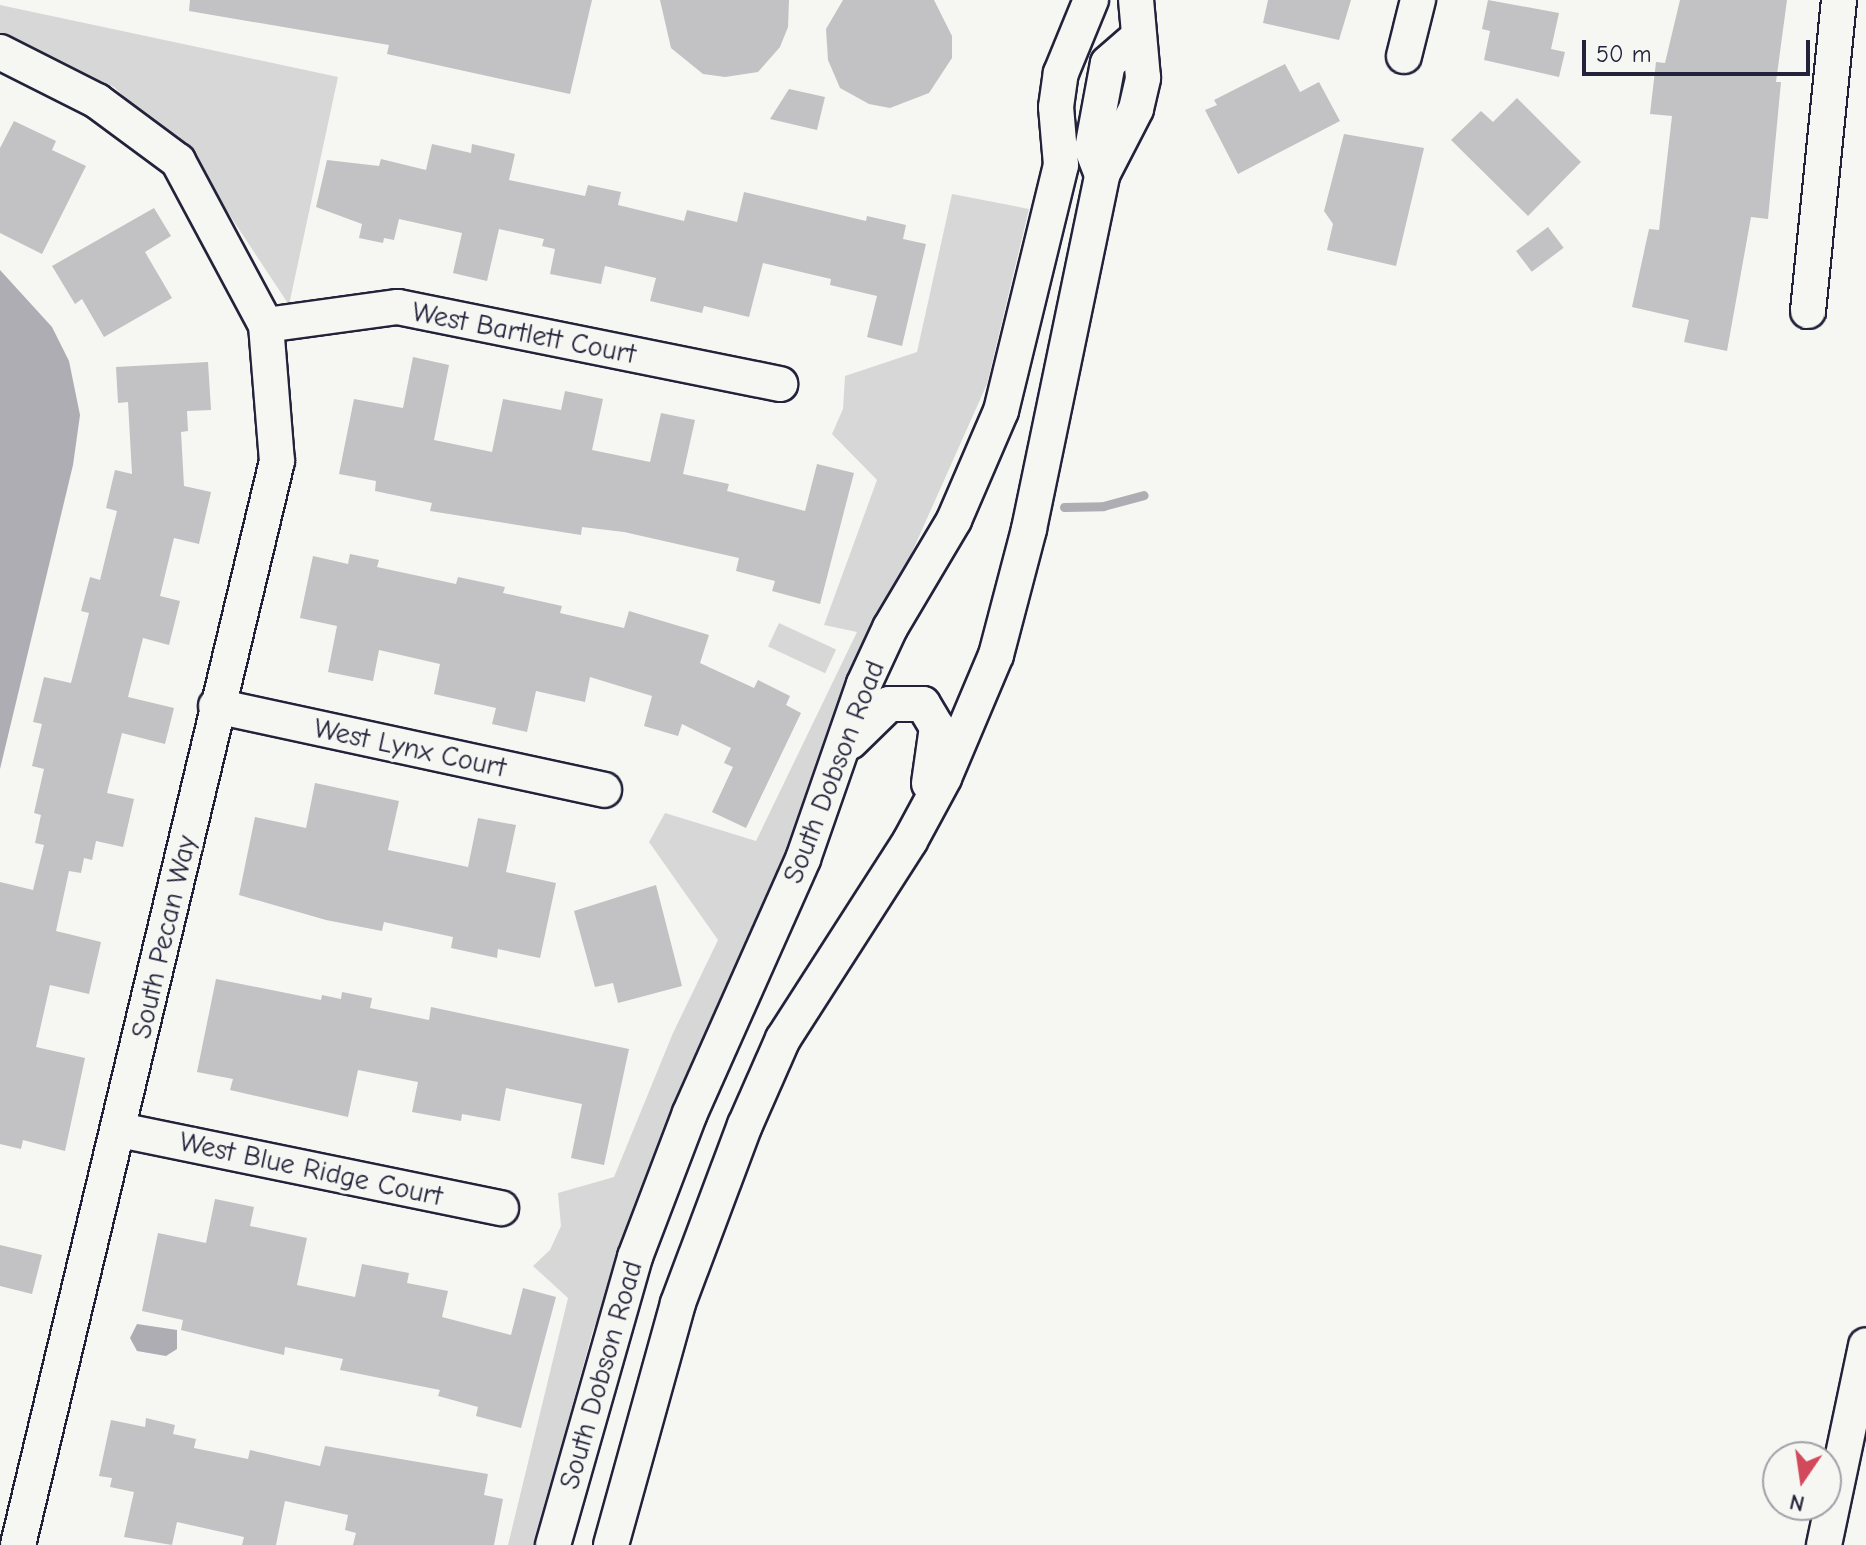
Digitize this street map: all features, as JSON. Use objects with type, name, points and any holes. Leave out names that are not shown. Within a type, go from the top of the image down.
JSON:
[{"type":"street","name":"South Dobson Road","points":[[611,1545],[678,1303],[745,1125],[790,1028],[910,841],[974,713],[1015,589],[1102,175],[1136,109],[1143,78],[1136,0]]},
{"type":"street","points":[[1404,56],[1418,0]]},
{"type":"street","points":[[1808,311],[1839,0]]},
{"type":"street","name":"South Dobson Road","points":[[553,1545],[635,1257],[690,1113],[788,896],[839,755],[890,628],[954,520],[1001,411],[1061,165],[1056,107],[1061,73],[1086,12]]},
{"type":"street","points":[[1086,12],[1138,37]]},
{"type":"street","points":[[0,52],[97,101],[178,161],[266,325]]},
{"type":"street","points":[[1061,165],[1102,175]]},
{"type":"street","name":"West Bartlett Court","points":[[266,325],[398,307],[780,384]]},
{"type":"street","name":"South Pecan Way","points":[[18,1545],[120,1130],[216,706],[277,461],[266,325]]},
{"type":"street","points":[[839,755],[869,717],[889,704],[909,700],[932,712],[935,759],[910,841]]},
{"type":"street","name":"West Lynx Court","points":[[216,706],[604,790]]},
{"type":"street","name":"West Blue Ridge Court","points":[[120,1130],[501,1208]]},
{"type":"street","points":[[1824,1545],[1866,1345]]},
{"type":"shaded area","points":[[0,5],[338,77],[289,305],[196,164],[114,87],[0,38]]},
{"type":"shaded area","points":[[952,194],[1029,209],[987,384],[867,653],[687,1090],[593,1330],[534,1545],[508,1545],[568,1298],[533,1266],[550,1250],[561,1226],[558,1193],[614,1177],[673,1033],[718,940],[649,842],[665,813],[756,841],[857,632],[824,625],[877,480],[832,434],[843,409],[845,376],[917,352]]},
{"type":"shaded area","points":[[0,270],[52,327],[69,361],[80,415],[73,465],[0,769]]},
{"type":"shaded area","points":[[779,623],[836,650],[825,673],[768,647]]},
{"type":"shaded area","points":[[137,1324],[177,1330],[177,1349],[166,1356],[137,1351],[130,1338]]},
{"type":"building","points":[[190,0],[592,0],[570,94],[387,54],[389,45],[189,11]]},
{"type":"building","points":[[660,0],[789,0],[788,27],[780,47],[758,72],[725,77],[703,74],[671,48]]},
{"type":"building","points":[[843,0],[934,0],[952,36],[952,58],[929,93],[890,108],[869,104],[840,88],[828,60],[826,29]]},
{"type":"building","points":[[1268,0],[1351,0],[1339,40],[1263,23]]},
{"type":"building","points":[[1488,0],[1559,13],[1551,49],[1565,52],[1559,77],[1484,60],[1490,31],[1482,29]]},
{"type":"building","points":[[1680,0],[1787,0],[1776,82],[1781,82],[1768,219],[1751,217],[1727,351],[1684,342],[1689,320],[1632,307],[1649,229],[1659,230],[1672,116],[1650,114],[1656,62],[1665,63]]},
{"type":"building","points":[[1285,64],[1300,92],[1319,82],[1340,121],[1238,174],[1205,110],[1217,105],[1214,100]]},
{"type":"building","points":[[789,89],[825,97],[817,130],[770,119]]},
{"type":"building","points":[[1517,98],[1581,162],[1528,216],[1451,140],[1481,111],[1493,122]]},
{"type":"building","points":[[14,121],[56,141],[52,150],[86,166],[42,254],[0,233],[0,148]]},
{"type":"building","points":[[1344,134],[1424,148],[1396,266],[1327,250],[1333,224],[1324,211]]},
{"type":"building","points":[[432,144],[471,153],[472,144],[515,154],[509,180],[585,196],[588,185],[621,192],[618,205],[684,221],[687,210],[737,222],[744,192],[866,221],[867,216],[906,225],[903,239],[926,244],[902,346],[867,337],[877,296],[830,285],[831,279],[763,263],[749,317],[704,306],[702,313],[650,301],[656,278],[605,266],[601,284],[550,274],[555,249],[542,246],[544,239],[499,229],[487,281],[453,273],[462,233],[399,219],[394,240],[384,238],[383,243],[359,238],[362,224],[316,207],[327,160],[379,166],[381,159],[426,170]]},
{"type":"building","points":[[154,208],[171,236],[145,252],[172,298],[104,337],[82,299],[75,304],[52,266]]},
{"type":"building","points":[[1548,227],[1564,248],[1532,272],[1516,251]]},
{"type":"building","points":[[413,357],[449,365],[434,440],[492,452],[503,399],[561,410],[565,391],[603,399],[592,450],[650,462],[661,413],[695,420],[683,474],[729,484],[727,491],[805,511],[817,464],[854,473],[820,604],[772,591],[775,581],[736,571],[739,558],[624,532],[582,527],[581,535],[430,511],[432,503],[375,491],[376,481],[339,474],[354,399],[403,408]]},
{"type":"building","points":[[208,362],[211,410],[187,411],[188,431],[181,432],[184,486],[211,492],[199,544],[174,538],[160,596],[180,601],[169,645],[143,638],[128,697],[174,708],[165,744],[122,733],[107,793],[134,799],[123,847],[96,841],[92,860],[84,858],[81,873],[69,871],[56,931],[101,942],[89,994],[50,985],[36,1047],[85,1058],[65,1151],[23,1140],[21,1149],[0,1144],[0,882],[33,890],[44,845],[35,843],[41,815],[34,813],[44,769],[32,766],[42,724],[33,722],[44,677],[71,683],[89,613],[81,611],[90,577],[100,580],[117,511],[106,508],[115,470],[132,474],[128,402],[118,403],[116,367]]},
{"type":"building","points":[[350,554],[379,560],[377,567],[456,584],[458,577],[505,587],[503,593],[562,606],[560,613],[624,628],[629,611],[709,635],[700,663],[754,688],[758,680],[790,696],[786,705],[801,713],[746,828],[712,812],[733,767],[724,763],[731,748],[682,724],[678,736],[644,726],[652,696],[590,677],[585,702],[536,691],[527,732],[492,724],[496,708],[434,694],[440,664],[379,650],[373,681],[328,672],[337,626],[300,618],[313,556],[348,564]]},
{"type":"building","points":[[315,783],[399,801],[388,850],[468,867],[478,818],[516,825],[506,872],[556,883],[540,958],[498,949],[497,958],[451,948],[453,937],[384,922],[382,931],[326,920],[239,895],[255,817],[306,828]]},
{"type":"building","points":[[656,885],[682,986],[618,1003],[613,983],[595,987],[574,911]]},
{"type":"building","points":[[216,979],[321,1000],[322,995],[341,999],[342,992],[372,998],[370,1008],[429,1020],[431,1007],[629,1049],[604,1165],[571,1158],[582,1104],[506,1088],[500,1121],[462,1114],[461,1121],[412,1112],[418,1082],[358,1070],[348,1117],[230,1090],[233,1079],[197,1072]]},
{"type":"building","points":[[215,1199],[254,1207],[250,1226],[307,1238],[297,1285],[355,1297],[362,1264],[409,1273],[407,1283],[448,1291],[442,1317],[511,1335],[523,1288],[556,1297],[521,1428],[476,1416],[478,1407],[438,1396],[440,1390],[340,1370],[343,1359],[285,1347],[284,1355],[254,1348],[181,1330],[183,1320],[142,1311],[158,1233],[206,1243]]},
{"type":"building","points":[[0,1245],[42,1255],[32,1294],[0,1286]]},
{"type":"building","points":[[146,1418],[175,1425],[173,1434],[196,1439],[194,1448],[248,1459],[250,1450],[320,1466],[325,1446],[488,1474],[484,1495],[503,1499],[494,1545],[353,1545],[356,1533],[345,1530],[348,1515],[285,1501],[276,1545],[242,1545],[244,1537],[177,1522],[172,1545],[124,1537],[134,1492],[110,1487],[112,1478],[99,1476],[111,1420],[145,1427]]},
{"type":"waterway","points":[[1064,507],[1103,506],[1144,495]]}]
